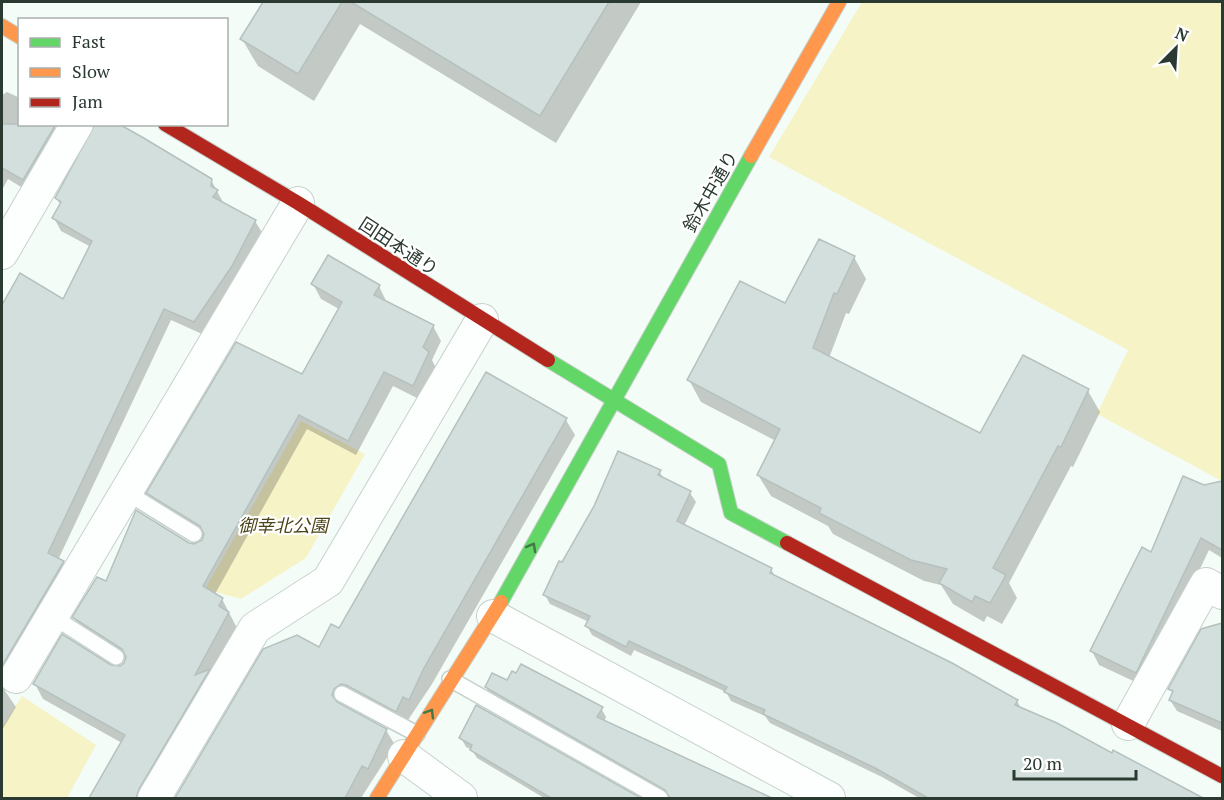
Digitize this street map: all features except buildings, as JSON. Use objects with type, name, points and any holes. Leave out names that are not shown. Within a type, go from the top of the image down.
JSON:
[{"type":"street","name":"鈴木中通り","points":[[377,798],[450,679],[493,616],[613,399],[839,2]]},
{"type":"street","points":[[2,26],[18,36]]},
{"type":"street","points":[[2,253],[76,126]]},
{"type":"street","name":"回田本通り","points":[[168,126],[298,203],[482,320],[719,464],[731,513],[1222,776]]},
{"type":"street","points":[[16,677],[298,203]]},
{"type":"street","points":[[154,798],[255,628],[328,580],[482,320]]},
{"type":"street","points":[[1128,724],[1206,584],[1222,593]]},
{"type":"street","points":[[493,616],[829,798]]},
{"type":"street","points":[[411,745],[461,798]]},
{"type":"lane","points":[[126,492],[194,534]]},
{"type":"lane","points":[[52,616],[116,657]]},
{"type":"lane","points":[[450,679],[660,798]]},
{"type":"lane","points":[[342,694],[411,745]]},
{"type":"green space","points":[[862,2],[1222,2],[1222,481],[1097,414],[1128,350],[769,157]]},
{"type":"green space","name":"御幸北公園","points":[[301,421],[365,454],[306,558],[241,599],[205,589]]},
{"type":"green space","points":[[22,696],[96,745],[67,798],[2,798],[2,728]]},
{"type":"traffic: fast","points":[[501,602],[751,156]]},
{"type":"traffic: fast","points":[[548,360],[719,464],[731,513],[787,543]]},
{"type":"traffic: slow","points":[[751,156],[839,2]]},
{"type":"traffic: slow","points":[[2,26],[18,36]]},
{"type":"traffic: slow","points":[[377,798],[501,602]]},
{"type":"traffic: jam","points":[[168,126],[298,203],[548,360]]},
{"type":"traffic: jam","points":[[787,543],[1222,776]]}]
